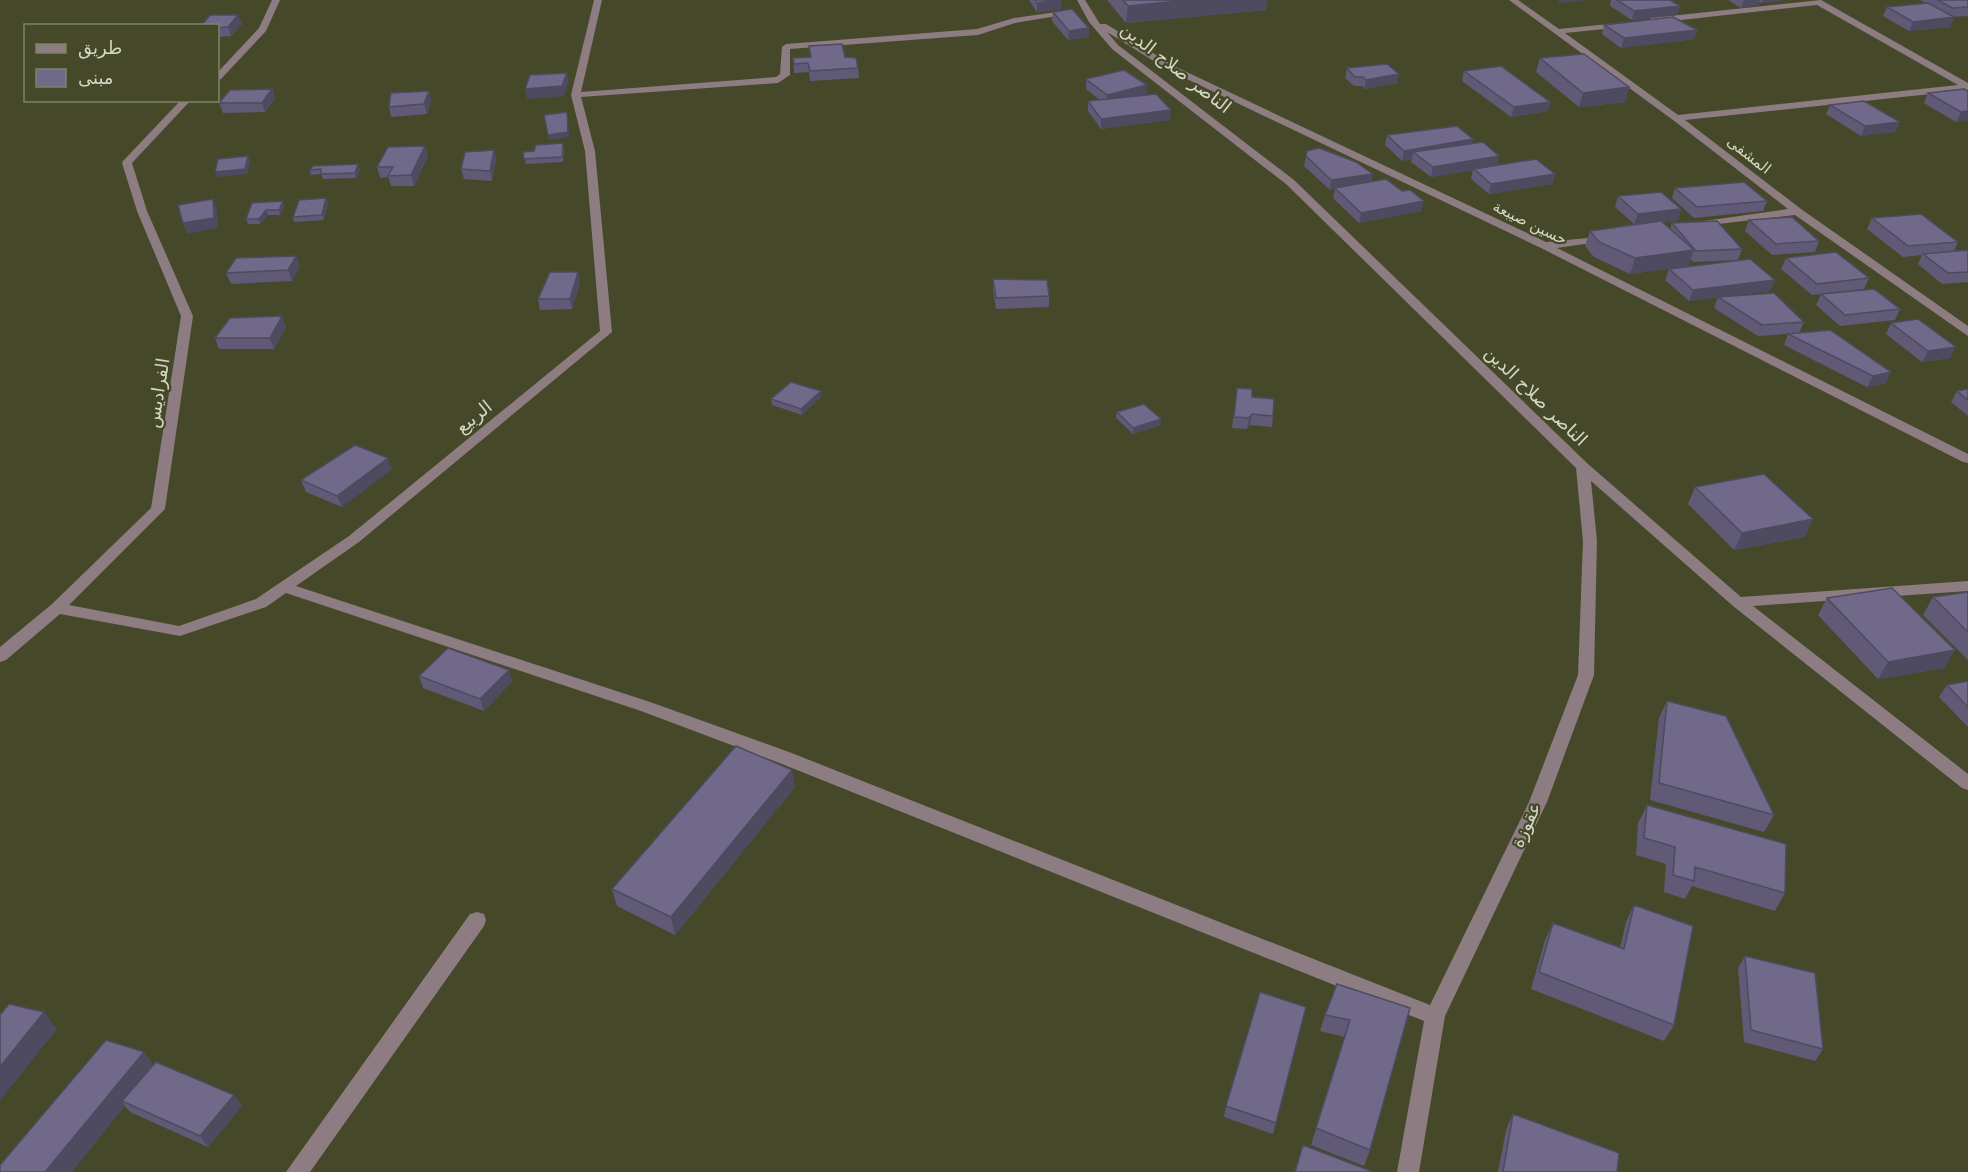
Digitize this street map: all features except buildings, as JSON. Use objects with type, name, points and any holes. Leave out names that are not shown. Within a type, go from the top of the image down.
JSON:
[{"type":"street","points":[[219,76],[263,29],[276,0]]},
{"type":"street","name":"الربيع","points":[[57,608],[180,631],[261,603],[354,539],[606,332],[590,151],[576,95],[598,0]]},
{"type":"street","name":"المشفى","points":[[1513,0],[1677,118],[1797,211],[1968,332]]},
{"type":"street","points":[[1647,21],[1817,1],[1968,87]]},
{"type":"street","points":[[576,95],[778,80],[785,75],[786,47],[978,32],[1014,21],[1087,10]]},
{"type":"street","name":"حسين صيبعة","points":[[1087,10],[1171,68],[1545,246],[1968,459]]},
{"type":"street","name":"الناصر صلاح الدين","points":[[1087,10],[1115,47],[1290,182],[1583,466],[1738,602],[1968,783]]},
{"type":"street","points":[[1555,32],[1635,23]]},
{"type":"street","points":[[1677,118],[1968,87]]},
{"type":"street","name":"الفراديس","points":[[0,656],[57,608],[158,509],[187,316],[142,211],[128,163],[185,102]]},
{"type":"street","points":[[1683,227],[1797,211]]},
{"type":"street","points":[[1545,246],[1614,237]]},
{"type":"street","name":"عقوزة","points":[[1408,1172],[1435,1016],[1538,802],[1586,675],[1590,541],[1583,466]]},
{"type":"street","points":[[284,586],[647,706],[783,757],[1435,1016]]},
{"type":"street","points":[[1738,602],[1968,586]]},
{"type":"street","points":[[297,1172],[477,920]]}]
